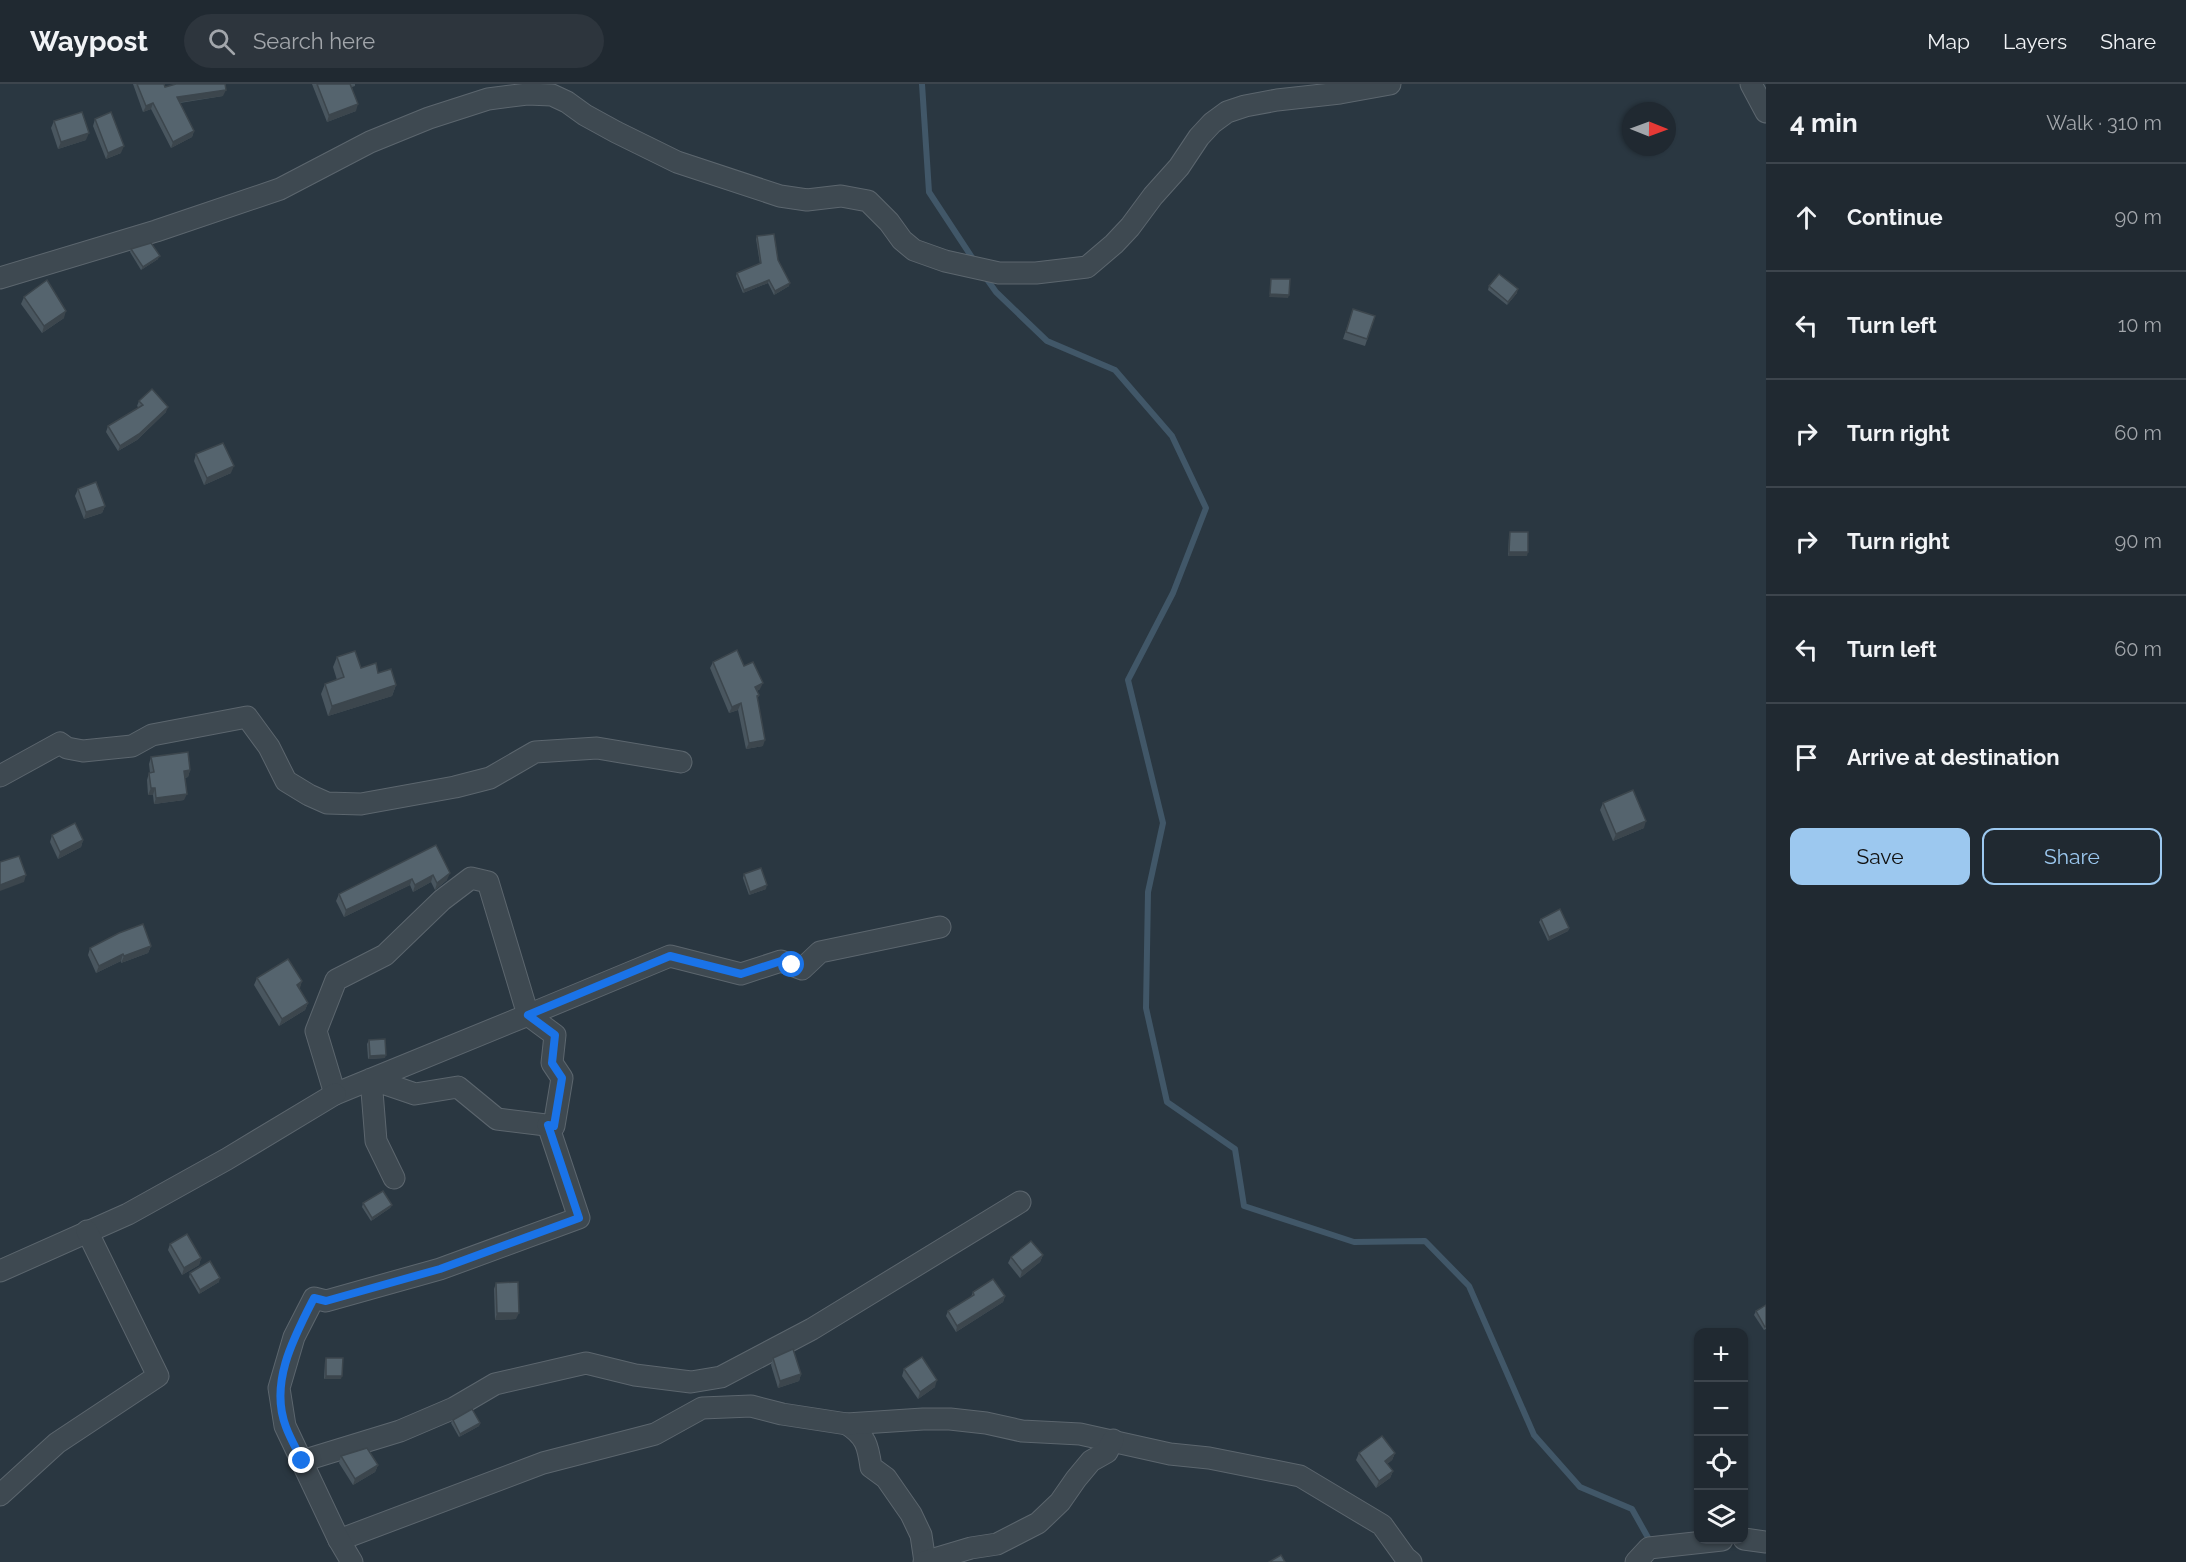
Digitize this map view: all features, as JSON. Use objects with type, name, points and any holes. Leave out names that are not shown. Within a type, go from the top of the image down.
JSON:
[{"type":"street","points":[[0,278],[156,231],[280,189],[370,142],[429,118],[488,99],[527,94],[552,95],[606,127],[677,162],[780,196],[807,200],[841,196],[868,201],[889,222],[902,240],[914,250],[945,261],[999,273],[1036,273],[1087,267],[1130,227],[1179,167],[1199,137],[1227,112],[1277,100],[1340,93],[1390,84]]},
{"type":"street","points":[[1751,84],[1766,112]]},
{"type":"street","points":[[0,776],[60,743],[68,748],[83,751],[132,746],[152,735],[247,717],[269,747],[286,781],[327,803],[361,804],[490,778],[535,752],[597,747],[681,762]]},
{"type":"street","points":[[335,1094],[316,1031],[336,980],[386,955],[442,900],[471,878],[488,882],[528,1015],[555,1035],[552,1063],[562,1078],[554,1126],[497,1119],[458,1087],[415,1094],[371,1079]]},
{"type":"street","points":[[0,1271],[128,1214],[227,1159],[335,1094],[670,956],[741,974],[781,961],[802,969],[820,952],[940,927]]},
{"type":"street","points":[[371,1079],[376,1141],[394,1178]]},
{"type":"street","points":[[352,1562],[339,1540],[285,1426],[279,1388],[294,1337],[314,1298],[326,1301],[440,1269],[579,1218],[548,1125]]},
{"type":"street","points":[[302,1461],[400,1431],[454,1408],[495,1384],[586,1363],[635,1375],[691,1382],[721,1377],[812,1329],[1020,1202]]},
{"type":"street","points":[[0,1495],[57,1443],[158,1376],[87,1231]]},
{"type":"street","points":[[339,1540],[543,1463],[655,1434],[702,1408],[751,1406],[782,1414],[847,1424],[950,1419],[986,1423],[1022,1431],[1080,1434],[1170,1454],[1209,1458],[1300,1476],[1383,1525],[1411,1562]]},
{"type":"street","points":[[847,1424],[856,1430],[868,1445],[871,1467],[886,1478],[911,1514],[921,1535],[924,1562],[971,1548],[997,1544],[1038,1523],[1060,1502],[1091,1461],[1107,1452],[1113,1440]]},
{"type":"street","points":[[1748,1540],[1766,1542]]},
{"type":"street","points":[[1636,1562],[1649,1548],[1694,1542]]},
{"type":"building","points":[[137,84],[164,84],[165,87],[176,84],[225,84],[226,90],[177,97],[194,131],[173,142],[153,103],[146,106]]},
{"type":"building","points":[[317,84],[350,84],[358,104],[329,115]]},
{"type":"building","points":[[82,112],[89,133],[61,142],[54,121]]},
{"type":"building","points":[[111,112],[124,146],[108,153],[95,119]]},
{"type":"building","points":[[774,234],[778,260],[790,283],[775,291],[769,280],[744,290],[737,273],[761,263],[757,236]]},
{"type":"building","points":[[151,243],[160,256],[143,267],[131,249]]},
{"type":"building","points":[[1499,274],[1518,289],[1508,302],[1489,286]]},
{"type":"building","points":[[1271,279],[1290,279],[1289,295],[1270,294]]},
{"type":"building","points":[[47,280],[66,311],[44,326],[24,297]]},
{"type":"building","points":[[1353,309],[1375,316],[1367,339],[1346,332]]},
{"type":"building","points":[[152,389],[168,407],[139,434],[120,446],[108,426],[143,405],[139,401]]},
{"type":"building","points":[[223,443],[234,466],[207,478],[196,454]]},
{"type":"building","points":[[96,482],[105,506],[86,512],[78,489]]},
{"type":"building","points":[[1510,532],[1528,532],[1528,552],[1509,552]]},
{"type":"building","points":[[737,650],[744,666],[753,662],[763,683],[755,687],[759,695],[757,696],[765,740],[749,743],[741,703],[732,707],[713,662]]},
{"type":"building","points":[[355,651],[361,668],[376,663],[378,673],[391,669],[396,685],[332,706],[325,684],[344,677],[337,657]]},
{"type":"building","points":[[188,752],[190,770],[184,771],[187,794],[156,798],[155,788],[151,788],[149,773],[154,772],[151,757]]},
{"type":"building","points":[[1633,790],[1646,821],[1616,834],[1603,803]]},
{"type":"building","points":[[75,823],[83,840],[60,852],[52,835]]},
{"type":"building","points":[[436,845],[450,873],[437,883],[433,875],[415,885],[412,879],[346,910],[339,894]]},
{"type":"building","points":[[19,856],[26,875],[0,885],[0,862]]},
{"type":"building","points":[[761,868],[767,885],[750,892],[744,874]]},
{"type":"building","points":[[1560,909],[1569,928],[1549,937],[1541,919]]},
{"type":"building","points":[[143,924],[151,946],[124,956],[123,954],[99,966],[90,948]]},
{"type":"building","points":[[288,959],[302,981],[297,985],[308,1003],[282,1019],[257,978]]},
{"type":"building","points":[[385,1039],[386,1055],[370,1056],[369,1040]]},
{"type":"building","points":[[383,1191],[392,1205],[372,1218],[363,1203]]},
{"type":"building","points":[[187,1234],[201,1258],[184,1268],[170,1244]]},
{"type":"building","points":[[1031,1241],[1043,1255],[1022,1271],[1011,1257]]},
{"type":"building","points":[[210,1261],[220,1278],[200,1290],[190,1273]]},
{"type":"building","points":[[993,1279],[1005,1296],[957,1326],[948,1311],[974,1295],[973,1292]]},
{"type":"building","points":[[518,1282],[519,1313],[497,1313],[496,1283]]},
{"type":"building","points":[[1766,1305],[1766,1326],[1765,1327],[1756,1311]]},
{"type":"building","points":[[793,1349],[801,1374],[780,1381],[773,1358]]},
{"type":"building","points":[[922,1357],[937,1380],[920,1392],[904,1369]]},
{"type":"building","points":[[326,1358],[343,1358],[342,1376],[326,1376]]},
{"type":"building","points":[[472,1409],[480,1423],[460,1434],[453,1420]]},
{"type":"building","points":[[1382,1436],[1395,1453],[1385,1461],[1393,1471],[1379,1481],[1359,1453]]},
{"type":"building","points":[[367,1448],[378,1465],[355,1479],[341,1456]]},
{"type":"building","points":[[1281,1555],[1285,1562],[1269,1562]]},
{"type":"waterway","points":[[922,84],[929,192],[975,262]]},
{"type":"waterway","points":[[984,275],[996,292],[1047,341],[1115,370],[1172,436],[1206,508],[1173,593],[1128,680],[1163,823],[1148,892],[1146,1008],[1167,1102],[1235,1149],[1244,1206],[1354,1242],[1425,1241],[1469,1286],[1534,1435],[1580,1487],[1632,1509],[1651,1543]]},
{"type":"route","points":[[302,1461],[285,1426],[279,1388],[294,1337],[314,1298],[326,1301],[440,1269],[579,1218],[548,1125],[554,1126],[562,1078],[552,1063],[555,1035],[528,1015],[670,956],[741,974],[781,961],[792,965]]}]
